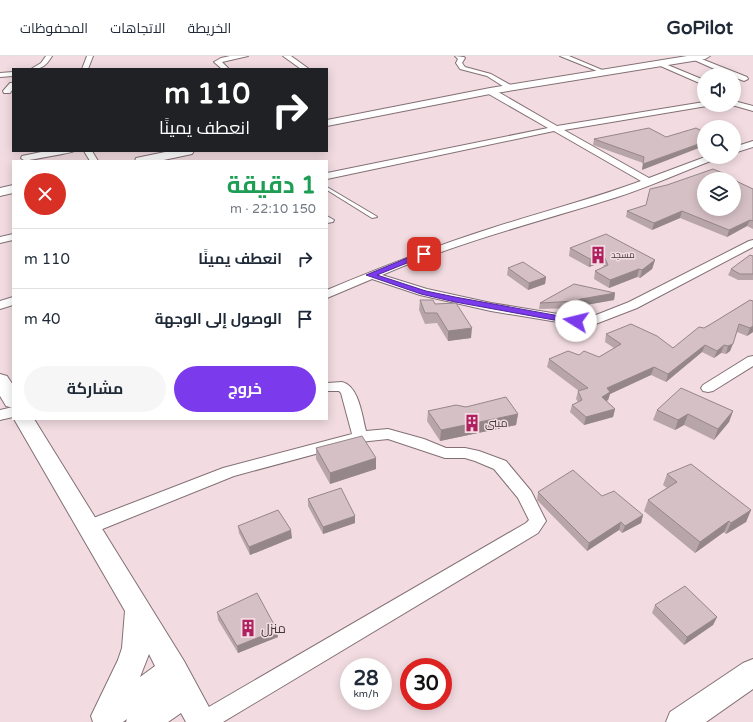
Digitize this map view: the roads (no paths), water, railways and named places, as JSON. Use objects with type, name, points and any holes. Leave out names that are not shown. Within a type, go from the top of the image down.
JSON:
[{"type":"street","points":[[36,68],[44,64],[49,56]]},
{"type":"street","points":[[85,68],[90,56]]},
{"type":"street","points":[[225,68],[217,62],[223,59],[245,56]]},
{"type":"street","points":[[286,56],[304,68]]},
{"type":"street","points":[[563,56],[604,72]]},
{"type":"street","points":[[328,123],[490,91],[706,56]]},
{"type":"street","points":[[462,58],[459,63],[462,68],[489,76],[512,88]]},
{"type":"street","points":[[694,58],[744,79]]},
{"type":"street","points":[[658,63],[697,80]]},
{"type":"street","points":[[478,65],[494,73]]},
{"type":"street","points":[[0,75],[12,74]]},
{"type":"street","points":[[7,91],[12,86]]},
{"type":"street","points":[[490,91],[647,181]]},
{"type":"street","points":[[328,176],[554,129],[697,105]]},
{"type":"street","points":[[741,105],[753,109]]},
{"type":"street","points":[[741,148],[753,144]]},
{"type":"street","points":[[25,158],[55,152]]},
{"type":"street","points":[[146,160],[182,152]]},
{"type":"street","points":[[328,294],[370,275],[454,243],[610,196],[697,163]]},
{"type":"street","points":[[0,192],[12,189]]},
{"type":"street","points":[[0,240],[12,236]]},
{"type":"street","points":[[370,275],[424,292],[491,307],[576,321],[593,321],[633,305],[753,243]]},
{"type":"street","points":[[0,305],[12,301]]},
{"type":"street","points":[[708,388],[753,360]]},
{"type":"street","points":[[0,380],[12,399]]},
{"type":"street","points":[[328,387],[342,386],[348,391],[360,437]]},
{"type":"street","points":[[0,415],[12,412]]},
{"type":"street","points":[[25,420],[89,527],[139,610],[203,722],[532,528],[538,521],[525,496],[500,465],[479,456],[466,453],[445,453],[419,443],[388,434],[360,437],[229,472],[89,527]]},
{"type":"street","points":[[101,719],[132,662],[136,648],[139,610]]},
{"type":"street","points":[[681,722],[753,672]]},
{"type":"street","points":[[101,719],[180,681]]},
{"type":"street","points":[[141,722],[180,681]]},
{"type":"lane","points":[[328,189],[374,217]]},
{"type":"place","name":"مسجد","points":[[598,255]]},
{"type":"place","name":"مبنى","points":[[472,423]]},
{"type":"place","name":"منزل","points":[[248,628]]}]
